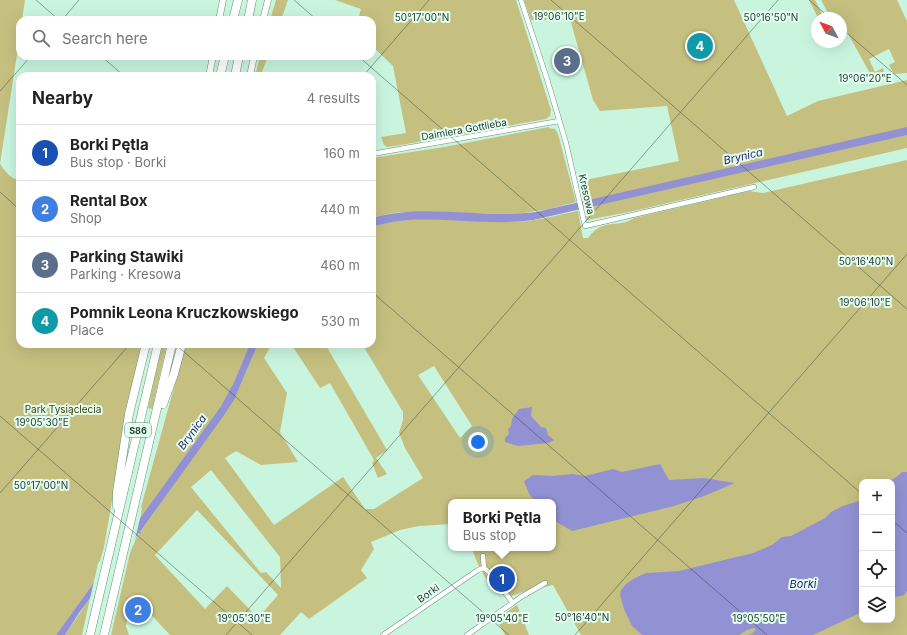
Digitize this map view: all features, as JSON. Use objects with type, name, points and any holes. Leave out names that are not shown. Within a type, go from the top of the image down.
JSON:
[{"type":"highway","points":[[234,16],[238,0]]},
{"type":"highway","points":[[249,16],[252,0]]},
{"type":"highway","points":[[221,72],[224,60]]},
{"type":"highway","points":[[236,72],[238,60]]},
{"type":"highway","points":[[118,515],[117,492],[128,414],[145,348]]},
{"type":"highway","name":"S86","points":[[90,635],[157,348]]},
{"type":"highway","name":"S86","points":[[104,635],[171,348]]},
{"type":"highway","points":[[151,434],[174,374],[181,348]]},
{"type":"main road","points":[[220,16],[223,0]]},
{"type":"main road","points":[[264,16],[268,0]]},
{"type":"main road","points":[[210,72],[212,60]]},
{"type":"main road","points":[[251,72],[253,60]]},
{"type":"street","name":"Kresowa","points":[[521,0],[547,78],[585,226],[754,187]]},
{"type":"street","name":"Daimlera Gottlieba","points":[[376,153],[559,121]]},
{"type":"street","points":[[483,556],[484,568],[490,573],[513,603]]},
{"type":"street","name":"Borki","points":[[384,635],[478,570],[484,568]]},
{"type":"street","points":[[467,635],[545,583]]},
{"type":"green space","points":[[0,0],[25,0],[23,16],[16,16],[16,60],[0,164]]},
{"type":"green space","points":[[276,0],[288,0],[282,16],[271,16]]},
{"type":"green space","points":[[335,0],[516,0],[551,110],[550,116],[546,119],[407,144],[388,147],[384,145],[381,137],[406,133],[393,66],[376,50],[376,16],[359,16],[361,9]]},
{"type":"green space","points":[[524,0],[734,0],[787,116],[818,101],[907,80],[907,148],[629,212],[587,220],[580,181],[679,161],[667,106],[600,111],[593,100],[568,12],[539,22],[531,20]]},
{"type":"green space","points":[[809,0],[815,0],[821,12],[815,12]]},
{"type":"green space","points":[[821,0],[897,0],[907,21],[907,73],[894,74],[889,65],[895,62],[889,49],[869,59],[875,72],[883,68],[884,73],[880,80],[873,79],[847,32],[847,12],[827,12]]},
{"type":"green space","points":[[259,60],[266,60],[262,72],[256,72]]},
{"type":"green space","points":[[549,127],[555,129],[558,134],[576,202],[549,209],[517,214],[406,212],[392,213],[376,217],[376,157],[444,147]]},
{"type":"green space","points":[[907,160],[907,635],[581,635],[553,585],[526,591],[509,597],[496,589],[485,577],[473,551],[556,551],[556,499],[448,499],[448,524],[419,526],[400,530],[371,542],[374,549],[361,570],[367,578],[309,619],[301,612],[280,635],[170,635],[133,595],[126,626],[129,635],[111,635],[130,553],[136,538],[229,407],[256,348],[270,348],[264,358],[287,393],[280,432],[298,462],[261,465],[236,451],[225,458],[274,525],[343,477],[365,509],[374,509],[423,478],[405,448],[399,433],[403,420],[403,412],[364,348],[376,348],[376,226],[407,220],[425,219],[515,222],[578,211],[583,238],[588,238],[600,227],[621,223],[634,218],[749,191],[763,193]],"holes":[[[434,366],[472,426],[460,438],[418,375]],[[211,470],[280,557],[281,588],[266,572],[261,573],[191,487]],[[197,510],[278,595],[258,618],[227,586],[205,609],[155,555]]]},
{"type":"green space","name":"Park Tysiąclecia","points":[[0,164],[11,177],[16,179],[16,348],[142,348],[128,409],[104,547],[98,563],[94,582],[56,635],[0,635]]},
{"type":"green space","points":[[161,348],[166,348],[152,409],[148,408]]},
{"type":"green space","points":[[185,348],[248,348],[234,382],[221,406],[140,519],[141,507]]},
{"type":"green space","points":[[294,348],[327,348],[387,450],[376,458],[387,474],[378,478],[372,463],[374,460],[330,383],[320,388]]},
{"type":"green space","points":[[90,598],[82,635],[65,635]]},
{"type":"green space","points":[[517,605],[529,635],[505,635],[496,619]]},
{"type":"water","points":[[907,127],[907,135],[533,220],[493,222],[432,219],[392,222],[376,226],[376,217],[412,212],[433,211],[516,214],[536,212]]},
{"type":"water","points":[[248,348],[256,348],[234,400],[140,532],[142,534],[139,533],[79,613],[65,635],[56,635],[221,406],[234,382]]},
{"type":"water","points":[[532,407],[531,416],[541,427],[546,428],[548,435],[554,440],[548,443],[518,446],[505,442],[505,438],[509,434],[508,430],[511,426],[512,419],[519,409]]},
{"type":"water","points":[[660,464],[669,480],[704,478],[735,483],[704,496],[674,506],[572,531],[556,522],[556,499],[533,499],[524,481],[533,475],[552,476],[573,474],[585,476],[613,469],[622,472]]},
{"type":"water","points":[[902,472],[907,472],[907,591],[904,595],[895,597],[895,479],[893,479]]},
{"type":"water","name":"Borki","points":[[859,501],[859,613],[813,635],[747,635],[752,634],[756,629],[754,628],[739,635],[642,635],[632,626],[624,609],[620,595],[621,590],[626,584],[635,578],[646,573],[679,571],[753,553],[772,545],[782,537],[791,536],[825,518],[831,512]]},
{"type":"pier","points":[[141,514],[134,544],[89,603],[95,577]]},
{"type":"place","name":"Pomnik Leona Kruczkowskiego","points":[[700,46]]},
{"type":"place","name":"Parking Stawiki","points":[[567,61]]},
{"type":"place","name":"Borki Pętla","points":[[502,579]]},
{"type":"place","name":"Rental Box","points":[[138,610]]},
{"type":"water label","name":"Brynica","points":[[743,156]]},
{"type":"water label","name":"Brynica","points":[[192,432]]}]
